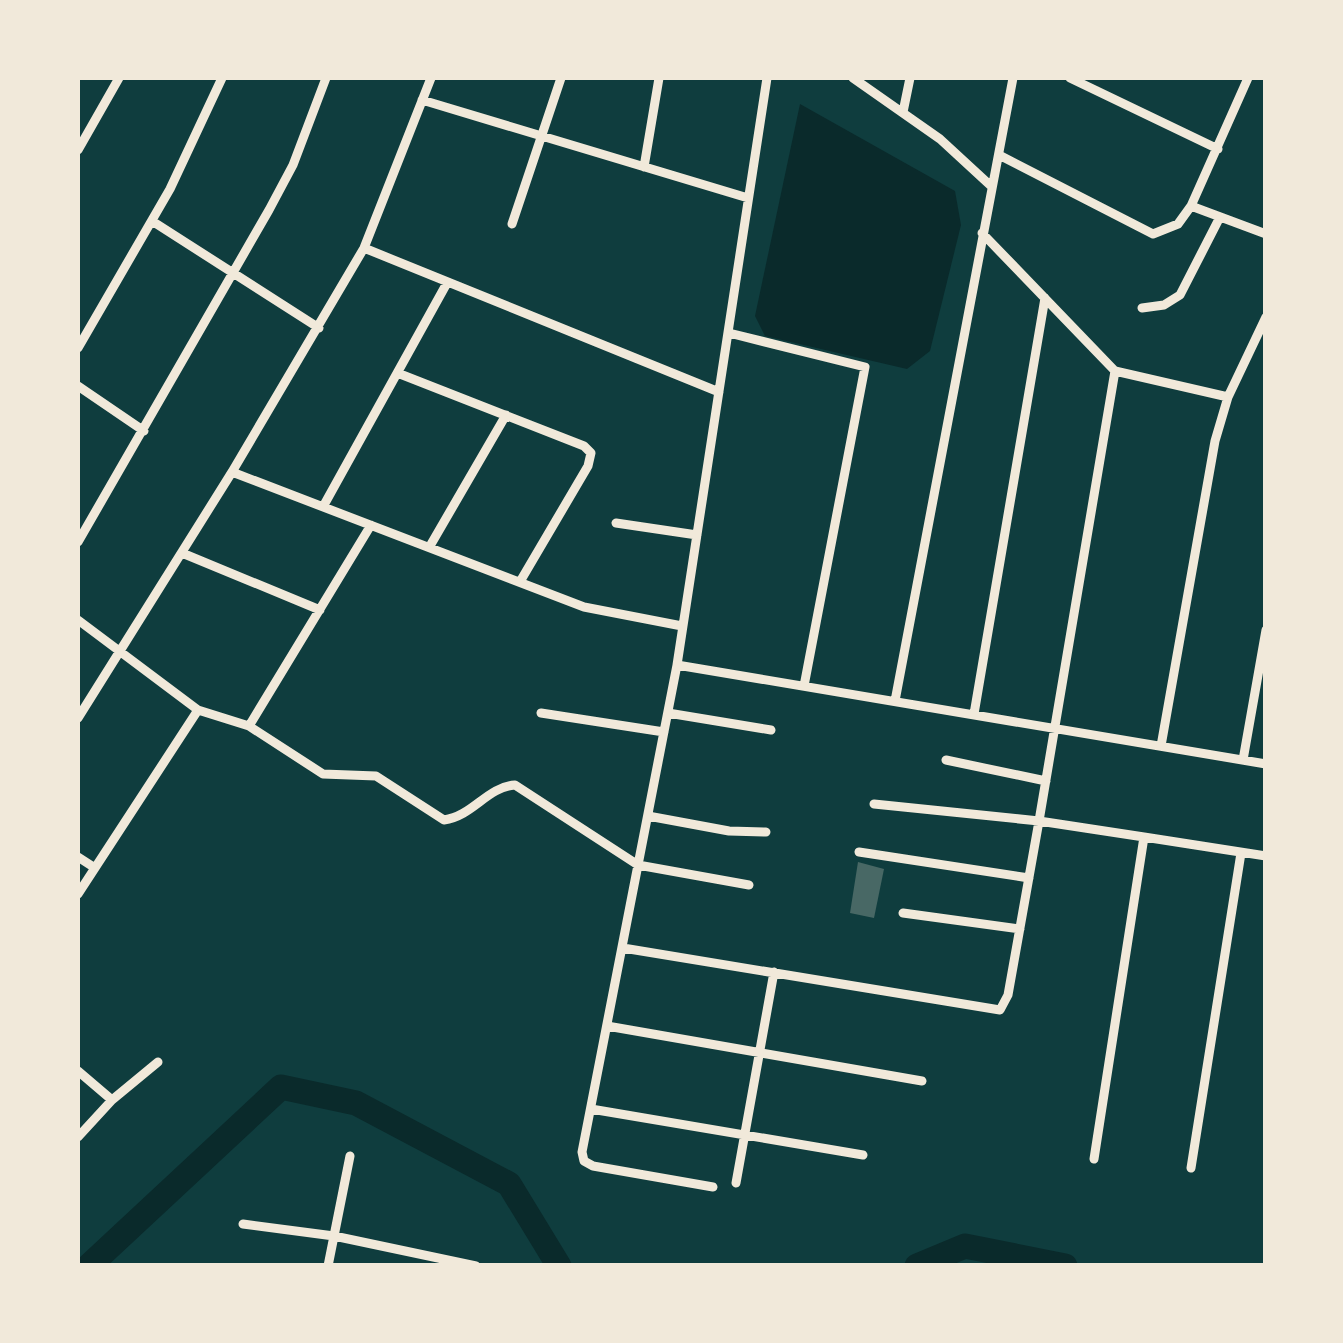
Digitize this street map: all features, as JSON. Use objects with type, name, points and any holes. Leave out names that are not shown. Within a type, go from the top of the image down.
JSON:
[{"type":"street","points":[[78,150],[119,78]]},
{"type":"street","points":[[78,348],[152,221],[222,78]]},
{"type":"street","points":[[78,542],[235,273],[293,165],[326,78]]},
{"type":"street","points":[[78,718],[232,472],[364,248],[431,78]]},
{"type":"street","points":[[512,224],[561,78]]},
{"type":"street","points":[[644,168],[659,78]]},
{"type":"street","points":[[713,1187],[584,1162],[582,1152],[677,665],[767,78]]},
{"type":"street","points":[[853,78],[903,112],[992,186]]},
{"type":"street","points":[[903,112],[910,78]]},
{"type":"street","points":[[895,701],[1013,78]]},
{"type":"street","points":[[1070,78],[1218,149]]},
{"type":"street","points":[[1001,156],[1153,234],[1178,224],[1191,206],[1248,78]]},
{"type":"street","points":[[422,100],[748,198]]},
{"type":"street","points":[[1191,206],[1266,234]]},
{"type":"street","points":[[1142,308],[1164,305],[1180,295],[1220,217]]},
{"type":"street","points":[[152,221],[319,328]]},
{"type":"street","points":[[982,233],[1115,372],[1228,397]]},
{"type":"street","points":[[364,248],[719,392]]},
{"type":"street","points":[[324,505],[448,283]]},
{"type":"street","points":[[974,714],[1045,298]]},
{"type":"street","points":[[1161,746],[1216,440],[1228,397],[1266,318]]},
{"type":"street","points":[[729,333],[865,368],[804,686]]},
{"type":"street","points":[[622,948],[1000,1010],[1008,995],[1020,929],[1115,372]]},
{"type":"street","points":[[400,374],[584,446],[591,454],[588,466],[520,580]]},
{"type":"street","points":[[78,386],[144,431]]},
{"type":"street","points":[[430,546],[506,416]]},
{"type":"street","points":[[232,472],[584,607],[682,626]]},
{"type":"street","points":[[616,523],[697,535]]},
{"type":"street","points":[[249,726],[370,525]]},
{"type":"street","points":[[182,553],[320,610]]},
{"type":"street","points":[[78,620],[198,710],[249,726],[323,774],[376,776],[444,820],[467,812],[503,786],[515,784],[638,865],[749,885]]},
{"type":"street","points":[[1243,760],[1266,630]]},
{"type":"street","points":[[677,665],[1266,764]]},
{"type":"street","points":[[78,894],[198,710]]},
{"type":"street","points":[[542,712],[664,732]]},
{"type":"street","points":[[668,714],[771,730]]},
{"type":"street","points":[[946,760],[1046,781]]},
{"type":"street","points":[[874,804],[1039,821],[1266,856]]},
{"type":"street","points":[[648,816],[766,832]]},
{"type":"street","points":[[1094,1159],[1144,837]]},
{"type":"street","points":[[858,852],[1029,878]]},
{"type":"street","points":[[1191,1168],[1241,852]]},
{"type":"street","points":[[78,857],[95,868]]},
{"type":"street","points":[[904,913],[1020,929]]},
{"type":"street","points":[[736,1183],[774,972]]},
{"type":"street","points":[[607,1026],[922,1082]]},
{"type":"street","points":[[78,1138],[112,1100],[158,1062]]},
{"type":"street","points":[[78,1072],[112,1100]]},
{"type":"street","points":[[591,1109],[864,1154]]},
{"type":"street","points":[[328,1266],[350,1156]]},
{"type":"street","points":[[243,1224],[334,1236],[476,1266]]},
{"type":"water","points":[[800,104],[955,191],[961,225],[930,351],[907,369],[765,336],[755,316]]},
{"type":"building","points":[[858,862],[884,869],[874,918],[850,913]]},
{"type":"waterway","points":[[89,1266],[281,1087],[356,1103],[509,1184],[559,1266]]},
{"type":"waterway","points":[[917,1266],[965,1246],[1065,1266]]}]
